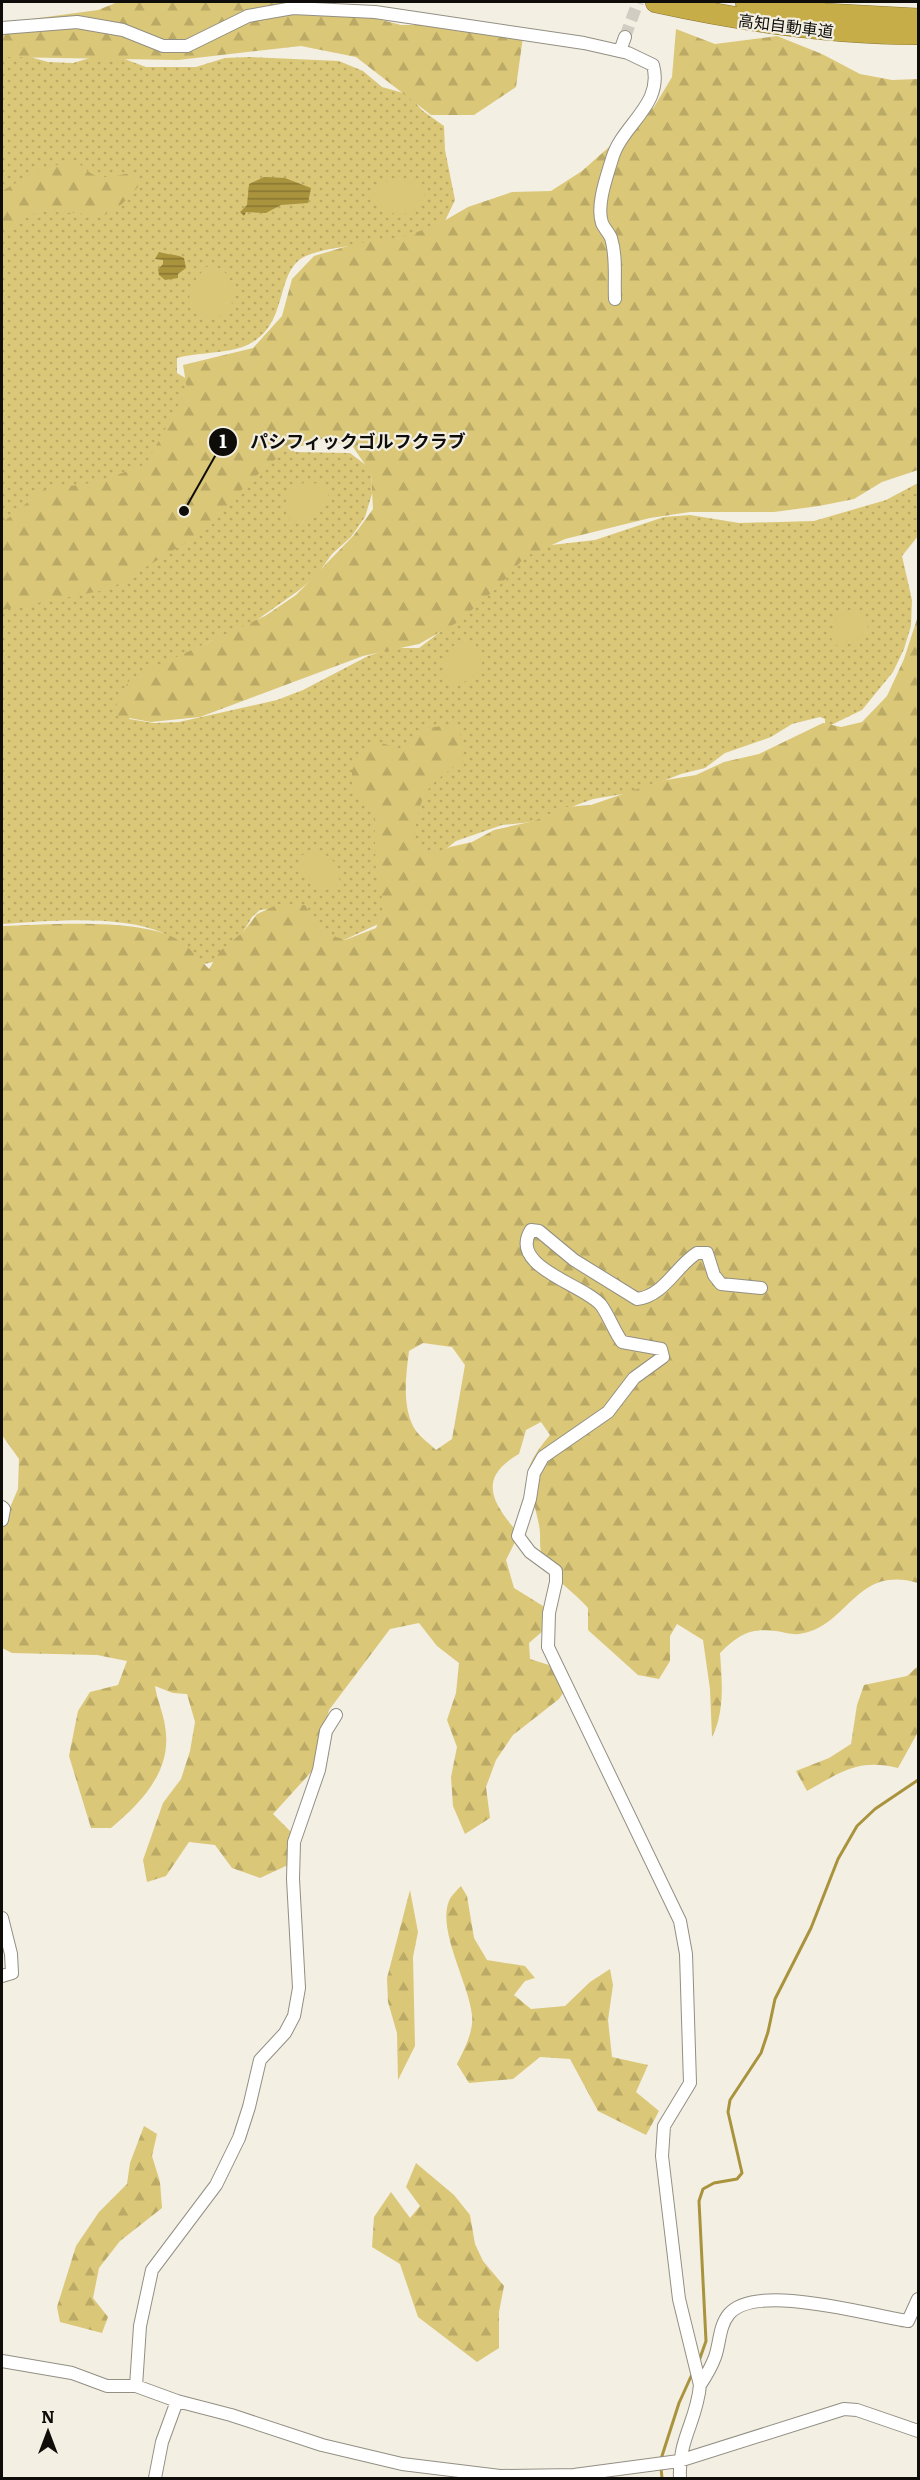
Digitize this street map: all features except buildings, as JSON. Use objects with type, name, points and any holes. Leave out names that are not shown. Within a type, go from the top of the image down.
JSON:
[{"type":"highway","name":"高知自動車道","points":[[656,2],[772,24],[825,31],[918,34]]},
{"type":"highway","name":"高知自動車道","points":[[746,2],[826,14],[918,19]]},
{"type":"street","points":[[2,28],[76,22],[123,30],[163,46],[187,46],[248,16],[293,8],[375,12],[620,51],[644,58],[653,65],[654,93],[646,108],[623,136],[613,157],[601,203],[601,222],[611,237],[614,253],[615,299]]},
{"type":"street","points":[[620,51],[625,37]]},
{"type":"street","points":[[680,2478],[678,2461],[699,2398],[700,2385],[678,2299],[662,2156],[664,2126],[690,2083],[686,1954],[680,1921],[548,1647],[549,1613],[556,1572],[530,1551],[518,1536],[531,1499],[534,1473],[543,1457],[608,1412],[634,1378],[663,1357],[661,1349],[622,1342],[602,1306],[580,1289],[542,1269],[527,1248],[526,1238],[531,1230],[539,1231],[574,1260],[638,1299],[647,1298],[697,1253],[707,1253],[714,1275],[722,1284],[760,1288]]},
{"type":"street","points":[[2,1507],[4,1509],[2,1520]]},
{"type":"street","points":[[136,2386],[140,2326],[152,2270],[216,2185],[246,2117],[260,2060],[285,2032],[294,2016],[299,1988],[293,1879],[294,1842],[319,1770],[326,1731],[336,1715]]},
{"type":"street","points":[[2,1918],[11,1954],[12,1973],[2,1976]]},
{"type":"street","points":[[700,2385],[716,2355],[727,2316],[737,2306],[754,2300],[787,2300],[908,2320],[918,2299]]},
{"type":"street","points":[[2,2361],[72,2373],[107,2386],[136,2386],[177,2402],[231,2415],[322,2445],[379,2458],[483,2474],[574,2475],[678,2461],[844,2409],[857,2410],[918,2431]]},
{"type":"street","points":[[155,2478],[162,2442],[177,2402]]},
{"type":"green space","points":[[118,2],[313,2],[401,25],[490,25],[523,37],[516,87],[474,115],[431,115],[356,57],[301,46],[178,60],[2,57],[2,23],[98,10]]},
{"type":"green space","points":[[676,29],[715,44],[777,36],[822,54],[860,74],[892,80],[918,79],[918,470],[882,482],[854,499],[819,506],[774,512],[690,512],[650,518],[565,539],[525,557],[499,586],[458,622],[419,644],[363,656],[200,717],[151,722],[113,715],[120,695],[131,678],[265,616],[296,595],[354,535],[373,509],[371,473],[353,447],[322,439],[284,452],[248,483],[211,523],[182,545],[110,589],[2,610],[2,523],[43,490],[98,482],[146,464],[187,389],[183,365],[253,348],[282,316],[292,279],[314,256],[358,243],[400,238],[437,225],[468,207],[512,192],[551,191],[582,171],[654,107],[672,77]]},
{"type":"green space","points":[[2,55],[23,55],[48,62],[73,63],[97,56],[122,58],[146,67],[196,67],[225,58],[250,57],[339,61],[363,71],[382,87],[407,94],[423,111],[444,126],[445,150],[455,200],[444,223],[402,238],[316,252],[306,256],[297,262],[290,272],[273,319],[266,331],[256,340],[238,348],[177,358],[177,373],[277,434],[295,452],[350,453],[371,469],[372,494],[365,517],[351,537],[332,554],[317,575],[237,634],[211,641],[167,663],[131,694],[129,719],[154,723],[179,722],[277,700],[303,690],[368,656],[393,648],[419,648],[448,626],[520,555],[543,546],[595,540],[664,517],[690,515],[739,523],[814,521],[886,500],[918,483],[918,536],[902,556],[912,600],[911,626],[904,649],[893,672],[862,710],[825,728],[825,719],[820,717],[792,724],[771,737],[725,753],[705,768],[681,774],[635,792],[593,799],[571,807],[550,820],[502,825],[456,841],[432,860],[389,919],[344,940],[321,934],[284,907],[260,910],[252,917],[227,959],[204,964],[167,935],[126,923],[84,920],[2,924]]},
{"type":"green space","points":[[77,161],[97,176],[110,177],[135,172],[138,187],[122,204],[105,215],[39,211],[2,230],[2,191],[42,168]]},
{"type":"green space","points":[[414,179],[422,183],[424,198],[420,207],[411,213],[400,214],[379,207],[374,199],[374,189],[385,182]]},
{"type":"green space","points":[[206,267],[222,270],[231,282],[233,290],[231,306],[227,313],[214,318],[198,315],[188,301],[196,279]]},
{"type":"green space","points":[[306,482],[326,485],[327,501],[320,513],[314,517],[299,522],[291,521],[285,511],[286,501],[293,489]]},
{"type":"green space","points":[[855,609],[864,614],[868,627],[854,643],[837,646],[831,638],[835,622],[844,612]]},
{"type":"green space","points":[[918,616],[918,1583],[897,1579],[880,1582],[866,1589],[816,1629],[799,1634],[766,1630],[751,1632],[733,1642],[720,1653],[721,1707],[712,1737],[710,1689],[703,1640],[677,1624],[670,1636],[670,1661],[659,1679],[638,1675],[588,1630],[588,1608],[555,1577],[546,1565],[541,1550],[539,1525],[528,1478],[532,1460],[550,1435],[541,1422],[526,1430],[519,1454],[505,1463],[497,1473],[493,1483],[493,1493],[502,1513],[519,1534],[506,1560],[514,1588],[543,1606],[544,1630],[529,1643],[530,1659],[549,1665],[571,1681],[559,1699],[513,1735],[496,1760],[486,1787],[490,1818],[465,1834],[453,1806],[451,1777],[457,1747],[447,1720],[456,1693],[459,1663],[437,1646],[419,1623],[390,1629],[329,1710],[313,1770],[273,1814],[294,1835],[288,1865],[260,1878],[232,1868],[215,1845],[189,1842],[166,1876],[147,1882],[143,1860],[163,1803],[181,1779],[190,1751],[195,1722],[187,1694],[173,1693],[155,1686],[164,1721],[166,1742],[160,1771],[144,1796],[111,1828],[91,1828],[69,1756],[78,1711],[90,1692],[118,1685],[127,1661],[97,1655],[12,1653],[2,1648],[2,1526],[18,1489],[19,1459],[2,1435],[2,926],[96,924],[146,929],[167,934],[183,943],[209,969],[220,951],[243,932],[257,914],[279,904],[305,905],[319,931],[345,940],[376,928],[384,905],[376,876],[374,808],[352,788],[352,759],[378,742],[405,750],[427,728],[458,724],[464,760],[433,784],[427,791],[419,809],[414,836],[427,857],[450,847],[472,842],[494,830],[534,821],[565,807],[591,805],[660,781],[696,775],[724,762],[759,754],[823,723],[841,727],[862,722],[887,696],[904,659]],"holes":[[[423,1343],[452,1347],[465,1365],[452,1439],[436,1450],[417,1433],[407,1408],[409,1351]]]},
{"type":"green space","points":[[467,640],[479,651],[482,666],[467,681],[454,684],[443,675],[444,660],[456,643]]},
{"type":"green space","points":[[320,851],[338,868],[339,883],[331,889],[312,882],[300,865],[302,855]]},
{"type":"green space","points":[[918,1666],[918,1732],[898,1768],[884,1765],[861,1766],[840,1773],[807,1791],[796,1771],[829,1758],[851,1744],[857,1705],[864,1685],[907,1676]]},
{"type":"green space","points":[[461,1886],[467,1896],[474,1938],[487,1960],[525,1966],[535,1978],[525,1981],[514,1995],[531,2009],[565,2006],[590,1982],[610,1969],[613,1985],[608,2020],[612,2057],[648,2065],[636,2092],[659,2111],[646,2135],[598,2111],[570,2059],[540,2057],[513,2079],[469,2083],[457,2064],[470,2034],[472,2015],[470,2002],[450,1942],[446,1913],[450,1899]]},
{"type":"green space","points":[[410,1890],[418,1932],[413,1957],[415,2046],[398,2080],[397,2033],[388,2002],[387,1978]]},
{"type":"green space","points":[[144,2126],[157,2134],[152,2156],[160,2182],[162,2208],[120,2241],[99,2268],[93,2298],[108,2317],[102,2333],[60,2322],[57,2307],[76,2246],[99,2212],[127,2184],[130,2163]]},
{"type":"green space","points":[[416,2163],[454,2195],[470,2215],[475,2244],[483,2261],[504,2286],[499,2312],[499,2348],[477,2362],[418,2317],[400,2264],[372,2247],[374,2217],[391,2192],[410,2218],[420,2206],[406,2187]]},
{"type":"shaded area","points":[[264,177],[285,178],[311,188],[308,203],[281,205],[266,213],[246,212],[244,216],[240,212],[247,205],[249,184]]},
{"type":"shaded area","points":[[159,252],[184,258],[186,268],[178,274],[178,278],[165,280],[159,275],[158,269],[163,264],[163,260],[155,259]]},
{"type":"waterway","points":[[699,2361],[706,2341],[699,2201],[703,2189],[714,2183],[737,2179],[742,2173],[728,2112],[730,2100],[761,2053],[775,1999],[811,1928],[838,1859],[857,1826],[875,1809],[918,1780]]},
{"type":"waterway","points":[[661,2459],[679,2403],[693,2372]]},
{"type":"waterway","points":[[661,2468],[662,2478]]},
{"type":"tunnel","points":[[625,37],[638,2]]},
{"type":"place","name":"パシフィックゴルフクラブ","points":[[184,511]]}]
